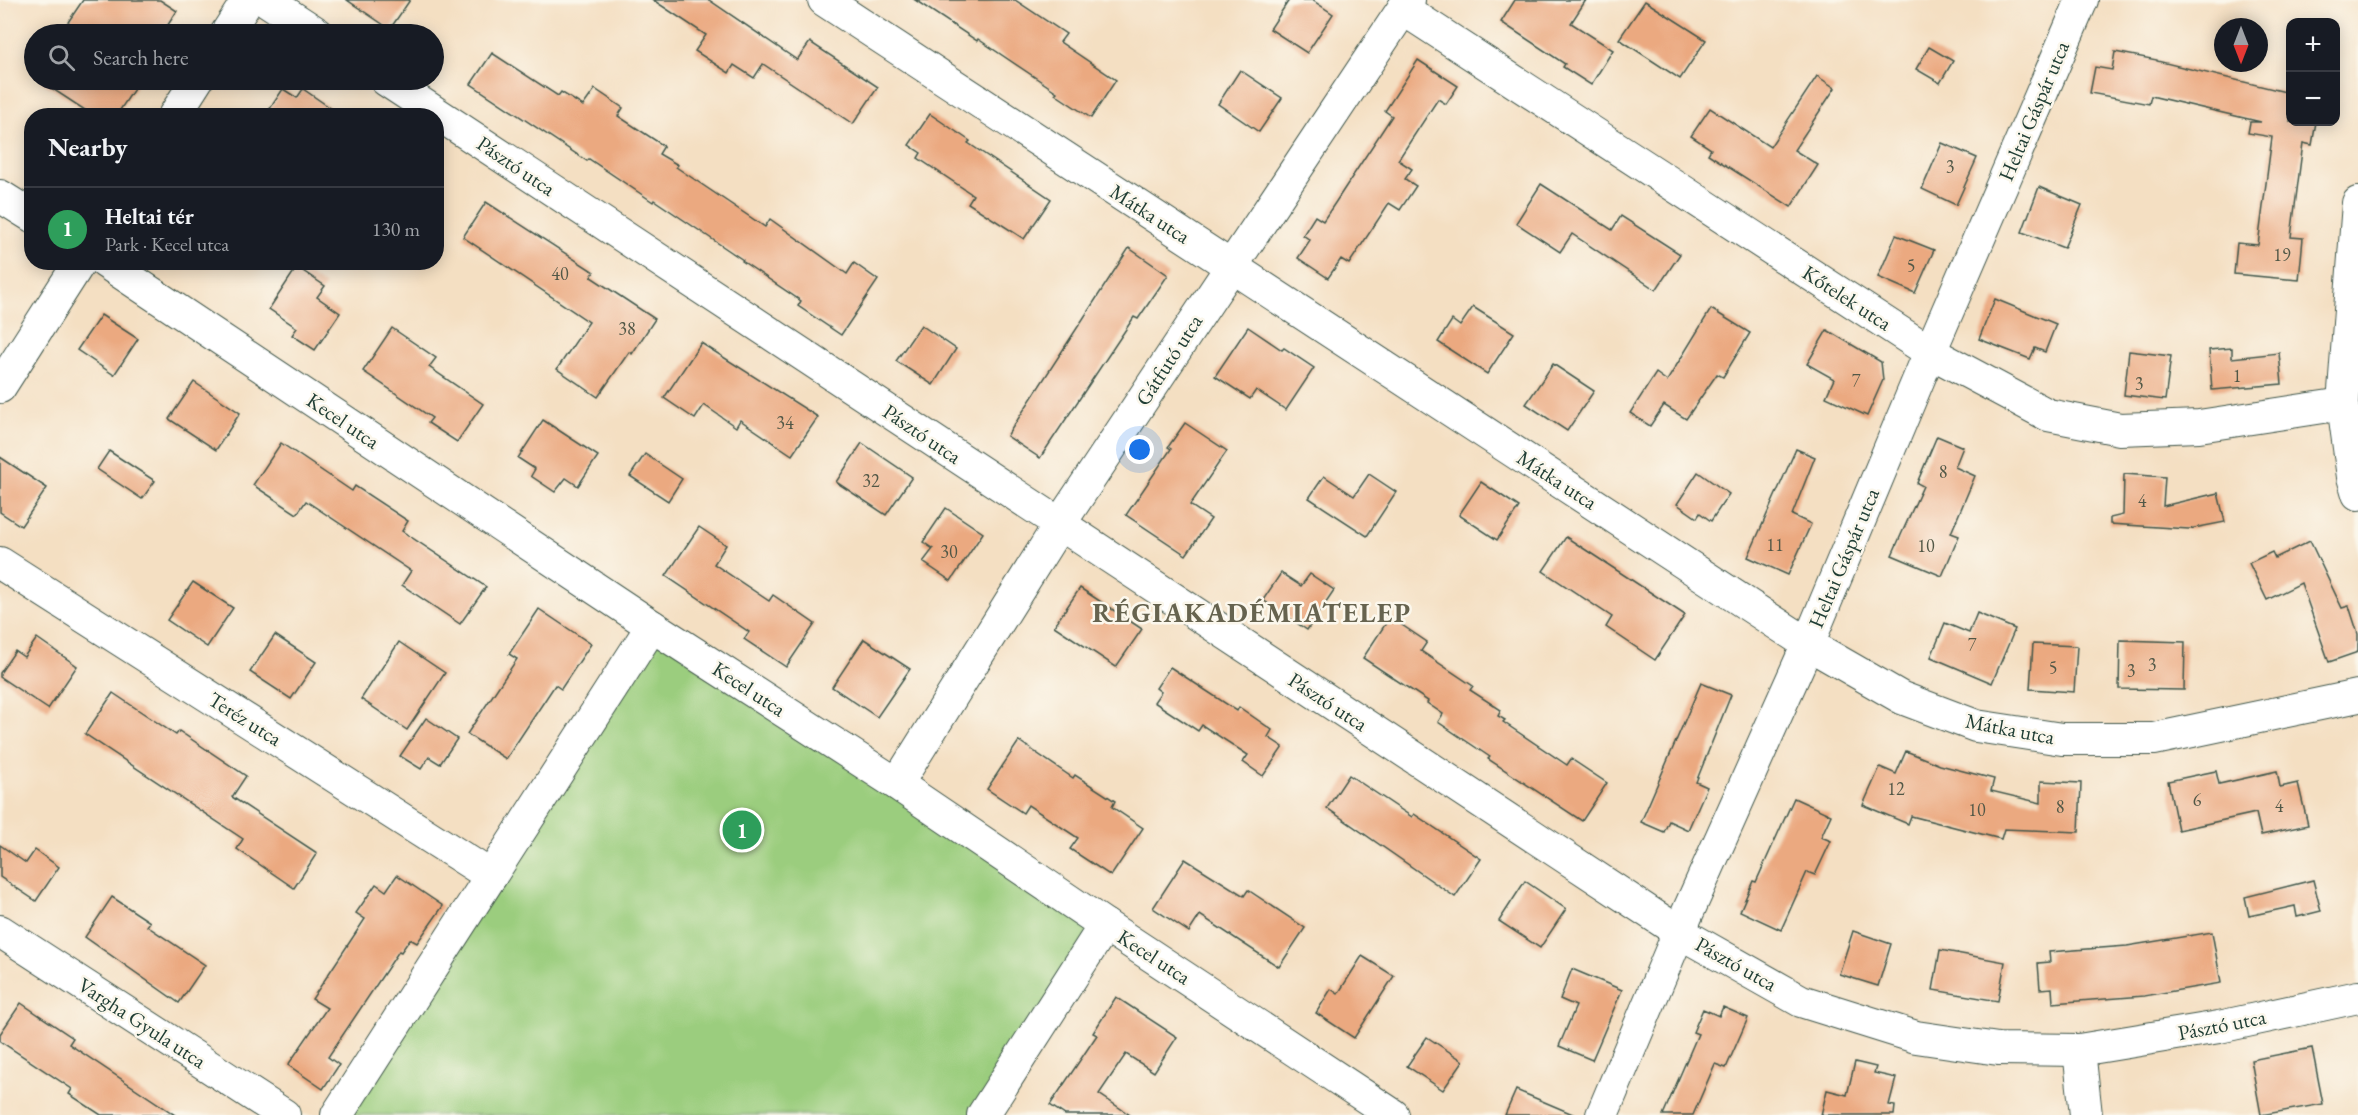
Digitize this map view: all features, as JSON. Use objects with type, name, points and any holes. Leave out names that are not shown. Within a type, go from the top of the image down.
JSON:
[{"type":"street","points":[[232,24],[248,0]]},
{"type":"street","points":[[266,0],[303,24]]},
{"type":"street","name":"Mátka utca","points":[[825,0],[1808,644],[1902,698],[1976,726],[2062,739],[2154,739],[2358,696]]},
{"type":"street","name":"Heltai Gáspár utca","points":[[1602,1115],[1679,932],[1808,644],[1930,352],[2082,0]]},
{"type":"street","name":"Gátfutó utca","points":[[897,784],[1059,525],[1406,4]]},
{"type":"street","name":"Kőtelek utca","points":[[1406,4],[1930,352],[2048,415],[2120,429],[2199,426],[2343,404]]},
{"type":"street","points":[[179,108],[191,90]]},
{"type":"street","name":"Pásztó utca","points":[[401,90],[428,108]]},
{"type":"street","name":"Pásztó utca","points":[[444,118],[1679,932],[1801,1001],[1916,1037],[1998,1049],[2079,1050],[2219,1027],[2358,997]]},
{"type":"street","points":[[0,196],[24,211]]},
{"type":"street","points":[[2358,203],[2343,404],[2358,494]]},
{"type":"street","points":[[0,387],[75,270]]},
{"type":"street","name":"Kecel utca","points":[[117,270],[652,626],[897,784],[1105,925],[1393,1115]]},
{"type":"street","name":"Teréz utca","points":[[0,563],[491,876]]},
{"type":"street","points":[[337,1115],[652,626]]},
{"type":"street","points":[[983,1115],[1105,925]]},
{"type":"street","name":"Vargha Gyula utca","points":[[0,931],[284,1115]]},
{"type":"street","points":[[2079,1050],[2086,1115]]},
{"type":"green space","points":[[652,626],[1105,925],[983,1115],[337,1115]]},
{"type":"building","points":[[83,0],[160,0],[177,11],[169,24],[67,24]]},
{"type":"building","points":[[347,0],[410,0],[393,24],[383,24]]},
{"type":"building","points":[[653,0],[709,0],[797,60],[810,42],[878,87],[853,124],[763,64],[754,78],[734,65],[729,73],[695,51],[706,35]]},
{"type":"building","points":[[915,0],[1015,0],[1066,34],[1060,42],[1116,80],[1091,118],[1055,94],[1057,92],[978,39],[977,41]]},
{"type":"building","points":[[1289,0],[1312,0],[1333,14],[1307,53],[1270,29]]},
{"type":"building","points":[[1515,0],[1586,0],[1571,23],[1613,50],[1591,85],[1563,67],[1565,64],[1501,22]]},
{"type":"building","points":[[1645,1],[1706,40],[1680,79],[1619,39]]},
{"type":"building","points":[[1929,47],[1953,61],[1940,83],[1916,69]]},
{"type":"building","points":[[2115,52],[2286,92],[2286,126],[2315,126],[2312,145],[2303,143],[2291,237],[2303,238],[2299,280],[2234,274],[2237,243],[2258,245],[2272,137],[2248,133],[2250,122],[2261,122],[2151,96],[2149,104],[2090,93],[2095,67],[2112,70]]},
{"type":"building","points":[[492,53],[558,96],[561,92],[583,106],[595,89],[623,108],[618,116],[664,146],[659,154],[678,165],[676,167],[765,227],[770,219],[847,274],[854,263],[878,280],[841,335],[798,306],[801,301],[743,260],[654,200],[653,202],[589,159],[587,161],[471,84]]},
{"type":"building","points":[[1418,60],[1458,86],[1446,104],[1438,99],[1398,160],[1412,169],[1405,179],[1416,186],[1400,210],[1389,203],[1349,264],[1341,259],[1328,278],[1298,258],[1310,240],[1303,235],[1315,216],[1323,221],[1335,203],[1392,116],[1385,111]]},
{"type":"building","points":[[1240,70],[1282,98],[1259,132],[1218,104]]},
{"type":"building","points":[[1817,76],[1835,88],[1794,150],[1818,165],[1791,207],[1708,154],[1711,149],[1691,136],[1710,108],[1770,147]]},
{"type":"building","points":[[54,90],[133,90],[121,108],[82,108]]},
{"type":"building","points":[[282,90],[297,98],[304,90],[330,108],[270,108]]},
{"type":"building","points":[[930,114],[970,141],[968,143],[1051,199],[1024,239],[968,203],[973,195],[918,158],[921,153],[909,145]]},
{"type":"building","points":[[1942,143],[1977,158],[1956,205],[1922,189]]},
{"type":"building","points":[[1541,184],[1612,230],[1621,216],[1680,254],[1656,290],[1572,234],[1560,252],[1516,223]]},
{"type":"building","points":[[2039,187],[2082,205],[2064,248],[2022,232]]},
{"type":"building","points":[[486,202],[594,272],[591,277],[655,319],[632,354],[629,352],[598,397],[557,369],[589,322],[463,237]]},
{"type":"building","points":[[1896,235],[1934,250],[1915,293],[1878,277]]},
{"type":"building","points":[[1129,248],[1168,275],[1138,319],[1134,317],[1040,458],[1007,436]]},
{"type":"building","points":[[295,270],[301,270],[325,286],[317,297],[340,313],[315,350],[292,335],[297,328],[269,309]]},
{"type":"building","points":[[1995,299],[2056,324],[2045,352],[2035,348],[2030,359],[1979,339]]},
{"type":"building","points":[[1473,307],[1514,333],[1487,374],[1438,342],[1452,320],[1460,326]]},
{"type":"building","points":[[1711,309],[1750,333],[1723,377],[1717,374],[1686,419],[1664,405],[1650,426],[1630,413],[1656,373],[1667,381]]},
{"type":"building","points":[[101,315],[138,339],[114,375],[77,350]]},
{"type":"building","points":[[921,325],[956,349],[933,385],[896,361]]},
{"type":"building","points":[[1248,327],[1314,368],[1286,410],[1256,390],[1250,399],[1215,376]]},
{"type":"building","points":[[392,328],[436,358],[429,367],[483,404],[457,442],[428,423],[432,418],[363,371]]},
{"type":"building","points":[[1827,330],[1881,362],[1883,380],[1867,416],[1826,397],[1834,379],[1807,364]]},
{"type":"building","points":[[701,343],[818,417],[792,455],[740,420],[736,427],[704,405],[695,419],[664,398]]},
{"type":"building","points":[[2232,348],[2232,358],[2279,353],[2282,384],[2212,390],[2209,350]]},
{"type":"building","points":[[2129,351],[2171,356],[2165,400],[2124,395]]},
{"type":"building","points":[[1553,364],[1594,391],[1567,431],[1526,404]]},
{"type":"building","points":[[194,382],[240,413],[216,450],[169,419]]},
{"type":"building","points":[[543,420],[598,456],[578,486],[566,478],[555,492],[531,476],[535,469],[518,458]]},
{"type":"building","points":[[1185,423],[1227,451],[1190,505],[1211,519],[1186,555],[1126,515],[1171,449],[1168,447]]},
{"type":"building","points":[[1937,436],[1963,447],[1955,467],[1975,476],[1951,533],[1959,536],[1942,576],[1892,555],[1923,486],[1917,483]]},
{"type":"building","points":[[281,443],[352,491],[355,486],[408,521],[402,531],[486,587],[460,624],[402,585],[411,571],[306,501],[297,514],[253,485]]},
{"type":"building","points":[[862,443],[912,477],[886,515],[836,482]]},
{"type":"building","points":[[1796,449],[1815,457],[1792,515],[1811,524],[1788,575],[1748,557]]},
{"type":"building","points":[[109,451],[155,481],[142,499],[97,469]]},
{"type":"building","points":[[645,454],[682,479],[668,501],[630,476]]},
{"type":"building","points":[[0,457],[47,488],[21,526],[0,512]]},
{"type":"building","points":[[1698,472],[1729,494],[1711,521],[1700,513],[1697,518],[1677,504]]},
{"type":"building","points":[[1369,474],[1396,492],[1367,536],[1309,498],[1324,476],[1354,496]]},
{"type":"building","points":[[2124,474],[2165,477],[2163,506],[2218,493],[2225,522],[2189,529],[2110,524],[2110,518],[2123,515]]},
{"type":"building","points":[[1481,482],[1519,507],[1497,540],[1459,515]]},
{"type":"building","points":[[946,508],[983,533],[951,581],[923,562],[933,549],[923,542]]},
{"type":"building","points":[[699,527],[726,545],[714,564],[769,601],[773,595],[815,624],[786,667],[744,639],[749,632],[666,576]]},
{"type":"building","points":[[1566,537],[1685,615],[1655,660],[1606,627],[1612,617],[1543,571]]},
{"type":"building","points":[[2310,541],[2342,608],[2349,606],[2358,634],[2358,652],[2329,662],[2301,583],[2267,600],[2249,563],[2272,552],[2275,558]]},
{"type":"building","points":[[1281,573],[1301,586],[1310,574],[1334,590],[1307,630],[1263,600]]},
{"type":"building","points":[[193,582],[233,608],[207,647],[167,620]]},
{"type":"building","points":[[1080,588],[1142,629],[1116,667],[1054,626]]},
{"type":"building","points":[[539,609],[591,644],[561,689],[555,685],[506,759],[467,734],[517,659],[509,654]]},
{"type":"building","points":[[1977,613],[2015,629],[1992,683],[1931,657],[1945,623],[1969,633]]},
{"type":"building","points":[[1390,617],[1427,642],[1421,651],[1473,686],[1470,690],[1501,710],[1498,716],[1505,720],[1503,722],[1567,765],[1571,759],[1607,783],[1582,821],[1488,759],[1490,757],[1438,722],[1443,714],[1427,703],[1428,701],[1363,658]]},
{"type":"building","points":[[275,635],[316,662],[291,699],[250,672]]},
{"type":"building","points":[[37,638],[77,666],[48,709],[0,677],[0,673],[15,651],[24,657]]},
{"type":"building","points":[[864,639],[910,669],[877,717],[832,687]]},
{"type":"building","points":[[2120,640],[2185,642],[2184,690],[2119,689]]},
{"type":"building","points":[[399,642],[445,673],[407,730],[361,699]]},
{"type":"building","points":[[2033,644],[2077,646],[2074,692],[2030,689]]},
{"type":"building","points":[[1170,667],[1237,711],[1239,707],[1272,730],[1268,737],[1283,747],[1263,776],[1243,762],[1248,755],[1202,725],[1198,731],[1154,702],[1161,692],[1156,688]]},
{"type":"building","points":[[1701,683],[1731,695],[1696,782],[1707,787],[1688,830],[1669,821],[1664,832],[1641,822]]},
{"type":"building","points":[[113,693],[176,735],[179,731],[246,776],[232,797],[317,853],[294,888],[237,849],[243,839],[85,734]]},
{"type":"building","points":[[426,718],[457,739],[440,764],[429,757],[421,769],[400,756]]},
{"type":"building","points":[[1019,741],[1073,778],[1075,775],[1115,801],[1112,807],[1143,828],[1111,876],[1070,849],[1078,838],[1028,805],[1023,813],[987,789]]},
{"type":"building","points":[[1906,751],[1940,765],[1994,779],[1991,791],[2041,803],[2041,781],[2081,783],[2079,832],[2004,829],[2001,839],[1911,816],[1908,824],[1863,805],[1880,767],[1896,774]]},
{"type":"building","points":[[2216,771],[2219,784],[2277,771],[2280,787],[2298,783],[2308,825],[2261,835],[2256,813],[2178,830],[2168,781]]},
{"type":"building","points":[[1349,775],[1412,817],[1414,814],[1481,859],[1455,897],[1327,808]]},
{"type":"building","points":[[1794,798],[1831,815],[1821,837],[1831,841],[1815,875],[1807,872],[1781,930],[1740,911],[1753,881],[1756,882]]},
{"type":"building","points":[[0,845],[26,863],[35,850],[59,867],[36,901],[0,877]]},
{"type":"building","points":[[1185,859],[1244,896],[1248,890],[1305,928],[1279,967],[1200,915],[1189,932],[1153,908]]},
{"type":"building","points":[[397,875],[443,906],[417,943],[410,939],[401,952],[399,951],[328,1057],[339,1065],[323,1089],[288,1065],[327,1008],[312,999],[365,919],[356,913],[376,884],[386,891]]},
{"type":"building","points":[[2313,880],[2321,911],[2297,917],[2295,906],[2249,916],[2245,897]]},
{"type":"building","points":[[1525,881],[1566,909],[1540,948],[1499,921]]},
{"type":"building","points":[[112,897],[150,922],[147,926],[205,965],[179,1003],[85,937]]},
{"type":"building","points":[[1853,931],[1891,944],[1878,986],[1839,974]]},
{"type":"building","points":[[2212,932],[2221,983],[2144,996],[2053,1003],[2052,988],[2040,989],[2038,963],[2050,962],[2049,952],[2127,946]]},
{"type":"building","points":[[1940,950],[2005,962],[1998,1001],[1933,990]]},
{"type":"building","points":[[1362,956],[1394,976],[1354,1038],[1316,1013],[1331,989],[1338,994]]},
{"type":"building","points":[[1572,969],[1622,990],[1592,1060],[1559,1046],[1576,1006],[1560,999]]},
{"type":"building","points":[[1116,997],[1177,1037],[1154,1072],[1126,1054],[1099,1094],[1130,1115],[1065,1115],[1050,1105],[1097,1035],[1093,1033]]},
{"type":"building","points":[[21,1003],[73,1038],[69,1044],[175,1115],[101,1115],[69,1094],[72,1089],[0,1041],[0,1034]]},
{"type":"building","points":[[1723,1007],[1748,1018],[1726,1068],[1715,1064],[1693,1115],[1663,1115],[1698,1034],[1693,1032],[1703,1009],[1719,1016]]},
{"type":"building","points":[[1427,1037],[1463,1061],[1443,1090],[1407,1066]]},
{"type":"building","points":[[2312,1048],[2323,1104],[2261,1115],[2251,1060]]},
{"type":"building","points":[[1855,1062],[1876,1067],[1874,1073],[1896,1078],[1889,1105],[1895,1106],[1894,1115],[1821,1115],[1827,1090],[1847,1095]]},
{"type":"building","points":[[1516,1090],[1575,1115],[1505,1115]]},
{"type":"place","name":"Heltai tér","points":[[742,830]]},
{"type":"district","name":"RÉGIAKADÉMIATELEP","points":[[1252,613]]}]
